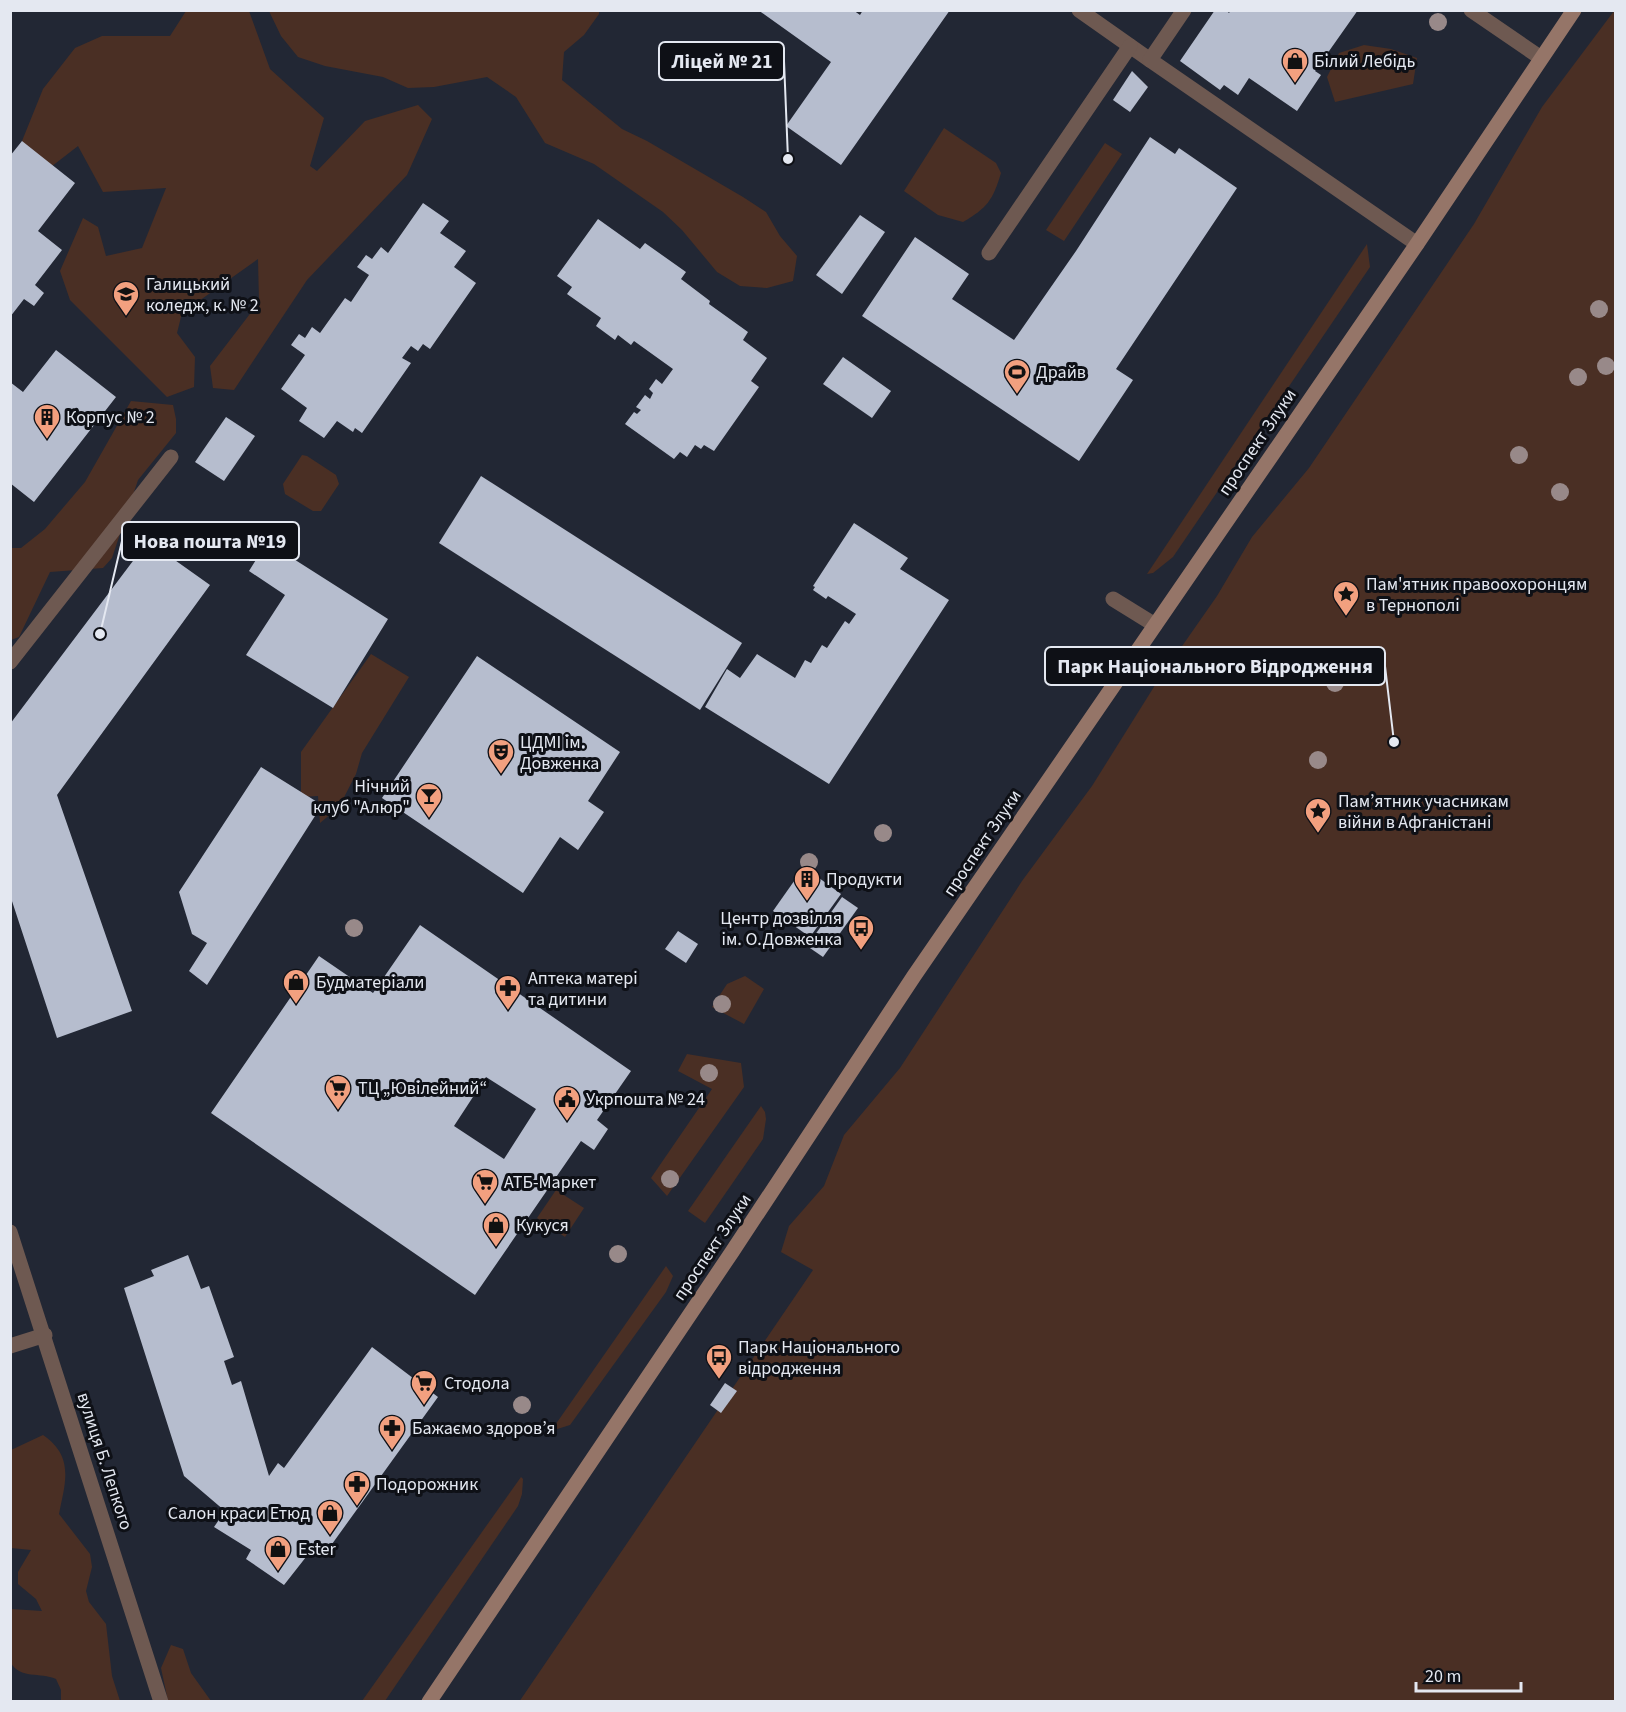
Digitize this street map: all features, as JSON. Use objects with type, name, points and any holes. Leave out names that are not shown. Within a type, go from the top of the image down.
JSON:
[{"type":"main road","name":"проспект Злуки","points":[[429,1701],[732,1252],[914,976],[1574,10]]},
{"type":"street","points":[[1079,10],[1416,244]]},
{"type":"street","points":[[1150,60],[1184,10]]},
{"type":"street","points":[[1471,10],[1540,58]]},
{"type":"street","points":[[989,253],[1130,46]]},
{"type":"street","points":[[10,662],[171,457]]},
{"type":"street","points":[[1113,599],[1155,625]]},
{"type":"street","name":"вулиця Б. Лепкого","points":[[10,1232],[161,1701]]},
{"type":"street","points":[[10,1346],[45,1335]]},
{"type":"shaded area","points":[[186,11],[249,11],[270,69],[324,118],[310,166],[317,171],[365,121],[418,105],[432,119],[407,175],[307,280],[234,390],[213,388],[210,366],[259,302],[258,259],[182,313],[177,333],[195,357],[194,387],[167,397],[70,300],[60,271],[83,218],[98,227],[106,256],[142,248],[166,188],[103,192],[78,146],[47,170],[22,141],[43,89],[75,48],[102,36],[170,36]]},
{"type":"shaded area","points":[[269,11],[599,11],[584,35],[564,52],[562,80],[622,129],[647,141],[766,212],[780,236],[797,256],[793,281],[767,288],[740,286],[717,272],[682,230],[663,212],[594,164],[545,143],[516,97],[487,77],[434,87],[408,88],[383,77],[325,66],[298,57],[281,36]]},
{"type":"shaded area","name":"Парк Національного відродження","points":[[1614,11],[1615,1701],[519,1702],[813,1270],[781,1252],[789,1226],[824,1186],[844,1135],[900,1068],[1022,881],[1092,786],[1157,682],[1217,596],[1252,537],[1309,468],[1474,224],[1542,107]]},
{"type":"shaded area","points":[[1364,45],[1391,49],[1417,58],[1413,84],[1335,102],[1327,77],[1339,53]]},
{"type":"shaded area","points":[[944,128],[996,163],[1001,173],[988,202],[963,222],[938,215],[904,191]]},
{"type":"shaded area","points":[[1105,143],[1122,154],[1064,241],[1046,230]]},
{"type":"shaded area","points":[[1367,244],[1370,267],[1173,557],[1153,573],[1147,574]]},
{"type":"shaded area","points":[[131,401],[173,405],[176,433],[138,480],[112,558],[103,568],[50,572],[19,637],[11,640],[11,548],[21,548],[45,529],[85,482]]},
{"type":"shaded area","points":[[302,455],[336,475],[339,484],[321,511],[313,511],[285,494],[283,484]]},
{"type":"shaded area","points":[[371,654],[409,677],[362,753],[356,774],[339,807],[320,823],[318,796],[301,797],[301,752]]},
{"type":"shaded area","points":[[745,976],[764,989],[744,1024],[712,1007],[727,984]]},
{"type":"shaded area","points":[[687,1054],[741,1063],[744,1087],[667,1196],[651,1178],[712,1089],[678,1071]]},
{"type":"shaded area","points":[[761,1106],[766,1119],[763,1139],[705,1223],[688,1211]]},
{"type":"shaded area","points":[[556,1190],[584,1208],[565,1237],[537,1218]]},
{"type":"shaded area","points":[[666,1266],[673,1276],[666,1292],[570,1425],[551,1431]]},
{"type":"shaded area","points":[[43,1435],[53,1443],[64,1461],[65,1481],[59,1514],[90,1554],[92,1567],[86,1591],[89,1602],[106,1624],[112,1676],[120,1701],[61,1701],[61,1690],[56,1679],[25,1673],[11,1663],[11,1609],[42,1611],[36,1599],[18,1584],[18,1572],[31,1550],[11,1548],[11,1450]]},
{"type":"shaded area","points":[[521,1477],[523,1479],[522,1494],[518,1506],[385,1701],[362,1701]]},
{"type":"shaded area","points":[[171,1645],[183,1649],[191,1673],[211,1701],[168,1701],[161,1668]]},
{"type":"building","points":[[758,10],[853,10],[860,15],[863,10],[950,10],[841,165],[786,126],[831,62]]},
{"type":"building","points":[[1215,10],[1226,10],[1229,13],[1231,10],[1358,10],[1315,71],[1321,75],[1297,111],[1249,78],[1238,95],[1224,85],[1220,90],[1180,61]]},
{"type":"building","points":[[1132,71],[1148,87],[1130,112],[1113,100]]},
{"type":"building","points":[[1150,137],[1175,154],[1179,148],[1237,188],[1116,369],[1133,380],[1079,461],[862,316],[915,237],[969,274],[952,299],[1014,340],[1076,251]]},
{"type":"building","points":[[22,141],[75,183],[38,231],[62,250],[35,285],[44,293],[34,306],[24,299],[10,317],[10,156]]},
{"type":"building","points":[[423,203],[449,221],[440,233],[466,251],[454,267],[476,283],[430,349],[423,344],[418,351],[411,346],[402,358],[411,363],[362,433],[355,428],[353,432],[337,421],[324,438],[299,421],[307,408],[281,389],[305,355],[291,345],[299,334],[305,338],[312,327],[320,333],[345,298],[351,302],[369,275],[357,267],[366,255],[372,259],[381,247],[388,253]]},
{"type":"building","points":[[860,215],[885,232],[842,294],[816,275]]},
{"type":"building","points":[[598,219],[640,249],[645,243],[686,272],[681,279],[710,301],[709,304],[748,332],[743,340],[767,358],[751,381],[759,387],[714,451],[704,445],[701,449],[695,445],[687,457],[680,452],[674,459],[625,424],[634,412],[637,414],[641,410],[636,407],[645,395],[650,399],[653,393],[649,389],[656,379],[662,384],[673,369],[634,341],[631,345],[618,335],[615,340],[596,326],[601,318],[567,294],[572,287],[557,276]]},
{"type":"building","name":"Корпус № 2","points":[[56,350],[116,397],[34,502],[10,483],[10,382],[23,392]]},
{"type":"building","points":[[843,357],[891,391],[872,418],[823,384]]},
{"type":"building","points":[[226,417],[255,436],[224,481],[195,462]]},
{"type":"building","points":[[481,476],[742,643],[700,710],[439,543]]},
{"type":"building","points":[[854,523],[908,558],[900,569],[949,600],[829,784],[705,707],[727,669],[740,678],[757,654],[795,678],[805,660],[811,663],[822,645],[827,648],[845,621],[849,624],[856,614],[828,596],[826,599],[813,590],[815,587],[813,586]]},
{"type":"building","points":[[148,541],[210,585],[57,795],[132,1011],[57,1038],[10,895],[10,724]]},
{"type":"building","points":[[267,542],[388,619],[333,708],[246,655],[285,595],[249,571]]},
{"type":"building","name":"ЦДМІ ім. Довженка","points":[[477,656],[620,752],[588,801],[604,812],[578,850],[560,837],[523,893],[382,798]]},
{"type":"building","points":[[261,767],[322,805],[207,985],[189,971],[207,943],[192,934],[179,892]]},
{"type":"building","name":"Продукти","points":[[804,867],[841,894],[810,937],[773,911]]},
{"type":"building","points":[[842,897],[858,908],[823,957],[807,946]]},
{"type":"building","name":"ТЦ „Ювілейний“","points":[[420,925],[631,1071],[597,1120],[608,1129],[594,1150],[581,1141],[475,1295],[211,1113],[319,956],[373,993]],"holes":[[[486,1077],[536,1109],[504,1159],[454,1126]]]},
{"type":"building","points":[[678,931],[698,944],[686,963],[665,949]]},
{"type":"building","points":[[188,1255],[201,1289],[209,1286],[234,1357],[224,1361],[232,1385],[241,1381],[269,1476],[278,1463],[284,1468],[372,1347],[438,1397],[327,1551],[317,1543],[284,1585],[246,1559],[251,1550],[214,1527],[225,1511],[184,1476],[124,1288],[154,1276],[151,1270]]},
{"type":"building","points":[[725,1383],[737,1391],[721,1413],[710,1405]]},
{"type":"place","name":"Білий Лебідь","points":[[1295,84]]},
{"type":"place","name":"Ліцей № 21","points":[[788,159]]},
{"type":"place","name":"Галицький коледж, к. № 2","points":[[126,317]]},
{"type":"place","name":"Драйв","points":[[1017,395]]},
{"type":"place","name":"Корпус № 2","points":[[47,440]]},
{"type":"place","name":"Пам'ятник правоохоронцям в Тернополі","points":[[1346,617]]},
{"type":"place","name":"Нова пошта №19","points":[[100,634]]},
{"type":"place","name":"Парк Національного Відродження","points":[[1394,742]]},
{"type":"place","name":"ЦДМІ ім. Довженка","points":[[501,775]]},
{"type":"place","name":"Нічний клуб \"Алюр\"","points":[[429,819]]},
{"type":"place","name":"Пам’ятник учасникам війни в Афганістані","points":[[1318,834]]},
{"type":"place","name":"Продукти","points":[[807,902]]},
{"type":"place","name":"Центр дозвілля ім. О.Довженка","points":[[861,951]]},
{"type":"place","name":"Будматеріали","points":[[296,1005]]},
{"type":"place","name":"Аптека матері та дитини","points":[[508,1011]]},
{"type":"place","name":"ТЦ „Ювілейний“","points":[[338,1111]]},
{"type":"place","name":"Укрпошта № 24","points":[[567,1122]]},
{"type":"place","name":"АТБ-Маркет","points":[[485,1205]]},
{"type":"place","name":"Кукуся","points":[[496,1248]]},
{"type":"place","name":"Парк Національного відродження","points":[[719,1380]]},
{"type":"place","name":"Стодола","points":[[424,1406]]},
{"type":"place","name":"Бажаємо здоров’я","points":[[392,1451]]},
{"type":"place","name":"Подорожник","points":[[357,1507]]},
{"type":"place","name":"Салон краси Етюд","points":[[330,1536]]},
{"type":"place","name":"Ester","points":[[278,1572]]}]
